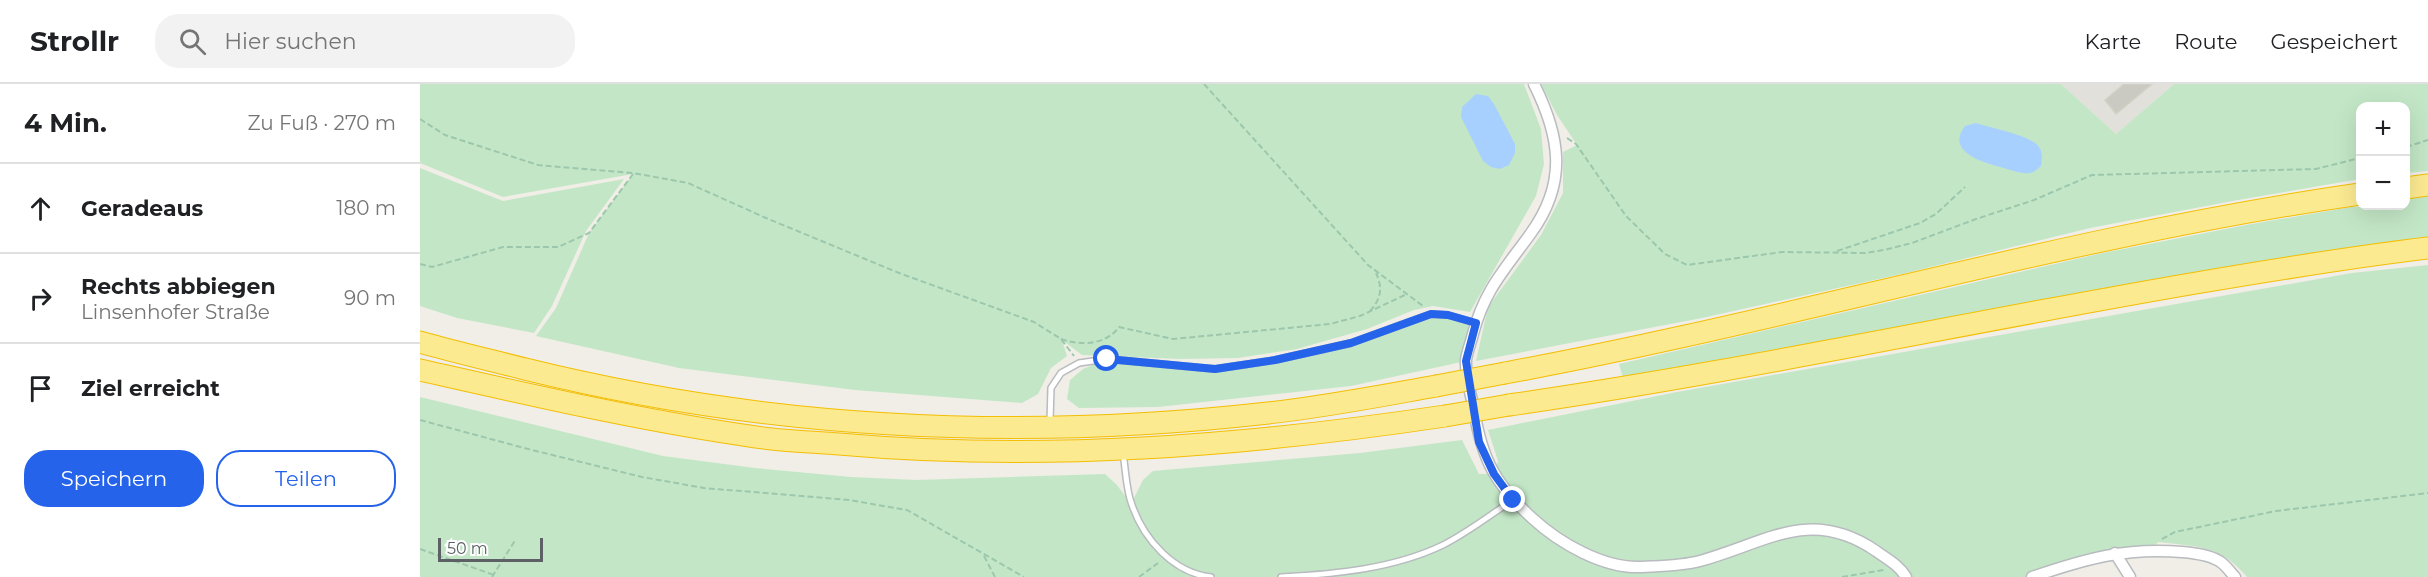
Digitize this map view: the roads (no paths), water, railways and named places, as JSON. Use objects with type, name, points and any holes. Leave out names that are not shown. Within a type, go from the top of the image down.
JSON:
[{"type":"highway","points":[[2410,187],[2428,185]]},
{"type":"highway","points":[[420,342],[601,388],[765,413],[852,422],[1049,429],[1163,423],[1260,414],[1353,401],[1605,354],[2095,242],[2356,195]]},
{"type":"highway","points":[[420,370],[666,422],[758,437],[922,450],[1023,452],[1123,450],[1272,439],[1445,416],[1613,390],[2102,299],[2428,248]]},
{"type":"highway","points":[[420,364],[494,386]]},
{"type":"street","points":[[1534,84],[1554,131],[1557,153],[1556,176],[1547,202],[1533,230],[1488,291],[1476,323],[1466,361],[1479,442],[1494,474],[1513,500],[1552,536],[1596,559],[1638,567],[1683,565],[1791,530],[1812,529],[1839,532],[1864,543],[1903,572]]},
{"type":"street","points":[[2032,577],[2086,559],[2152,549],[2199,554],[2221,562],[2235,577]]},
{"type":"street","points":[[2115,553],[2130,577]]},
{"type":"lane","points":[[1049,429],[1051,388],[1061,373],[1079,363],[1107,359],[1215,369],[1275,360],[1351,343],[1431,314],[1448,315],[1476,323]]},
{"type":"lane","points":[[1123,450],[1131,505],[1149,539],[1165,557],[1199,576],[1211,577]]},
{"type":"lane","points":[[1281,577],[1338,573],[1403,560],[1443,544],[1513,500]]},
{"type":"water","points":[[1476,94],[1488,96],[1515,144],[1515,153],[1509,165],[1500,169],[1491,167],[1483,161],[1461,117],[1462,107]]},
{"type":"water","points":[[1976,123],[2019,135],[2035,143],[2041,152],[2041,166],[2033,172],[2021,173],[1976,159],[1963,149],[1960,135],[1965,126]]}]
